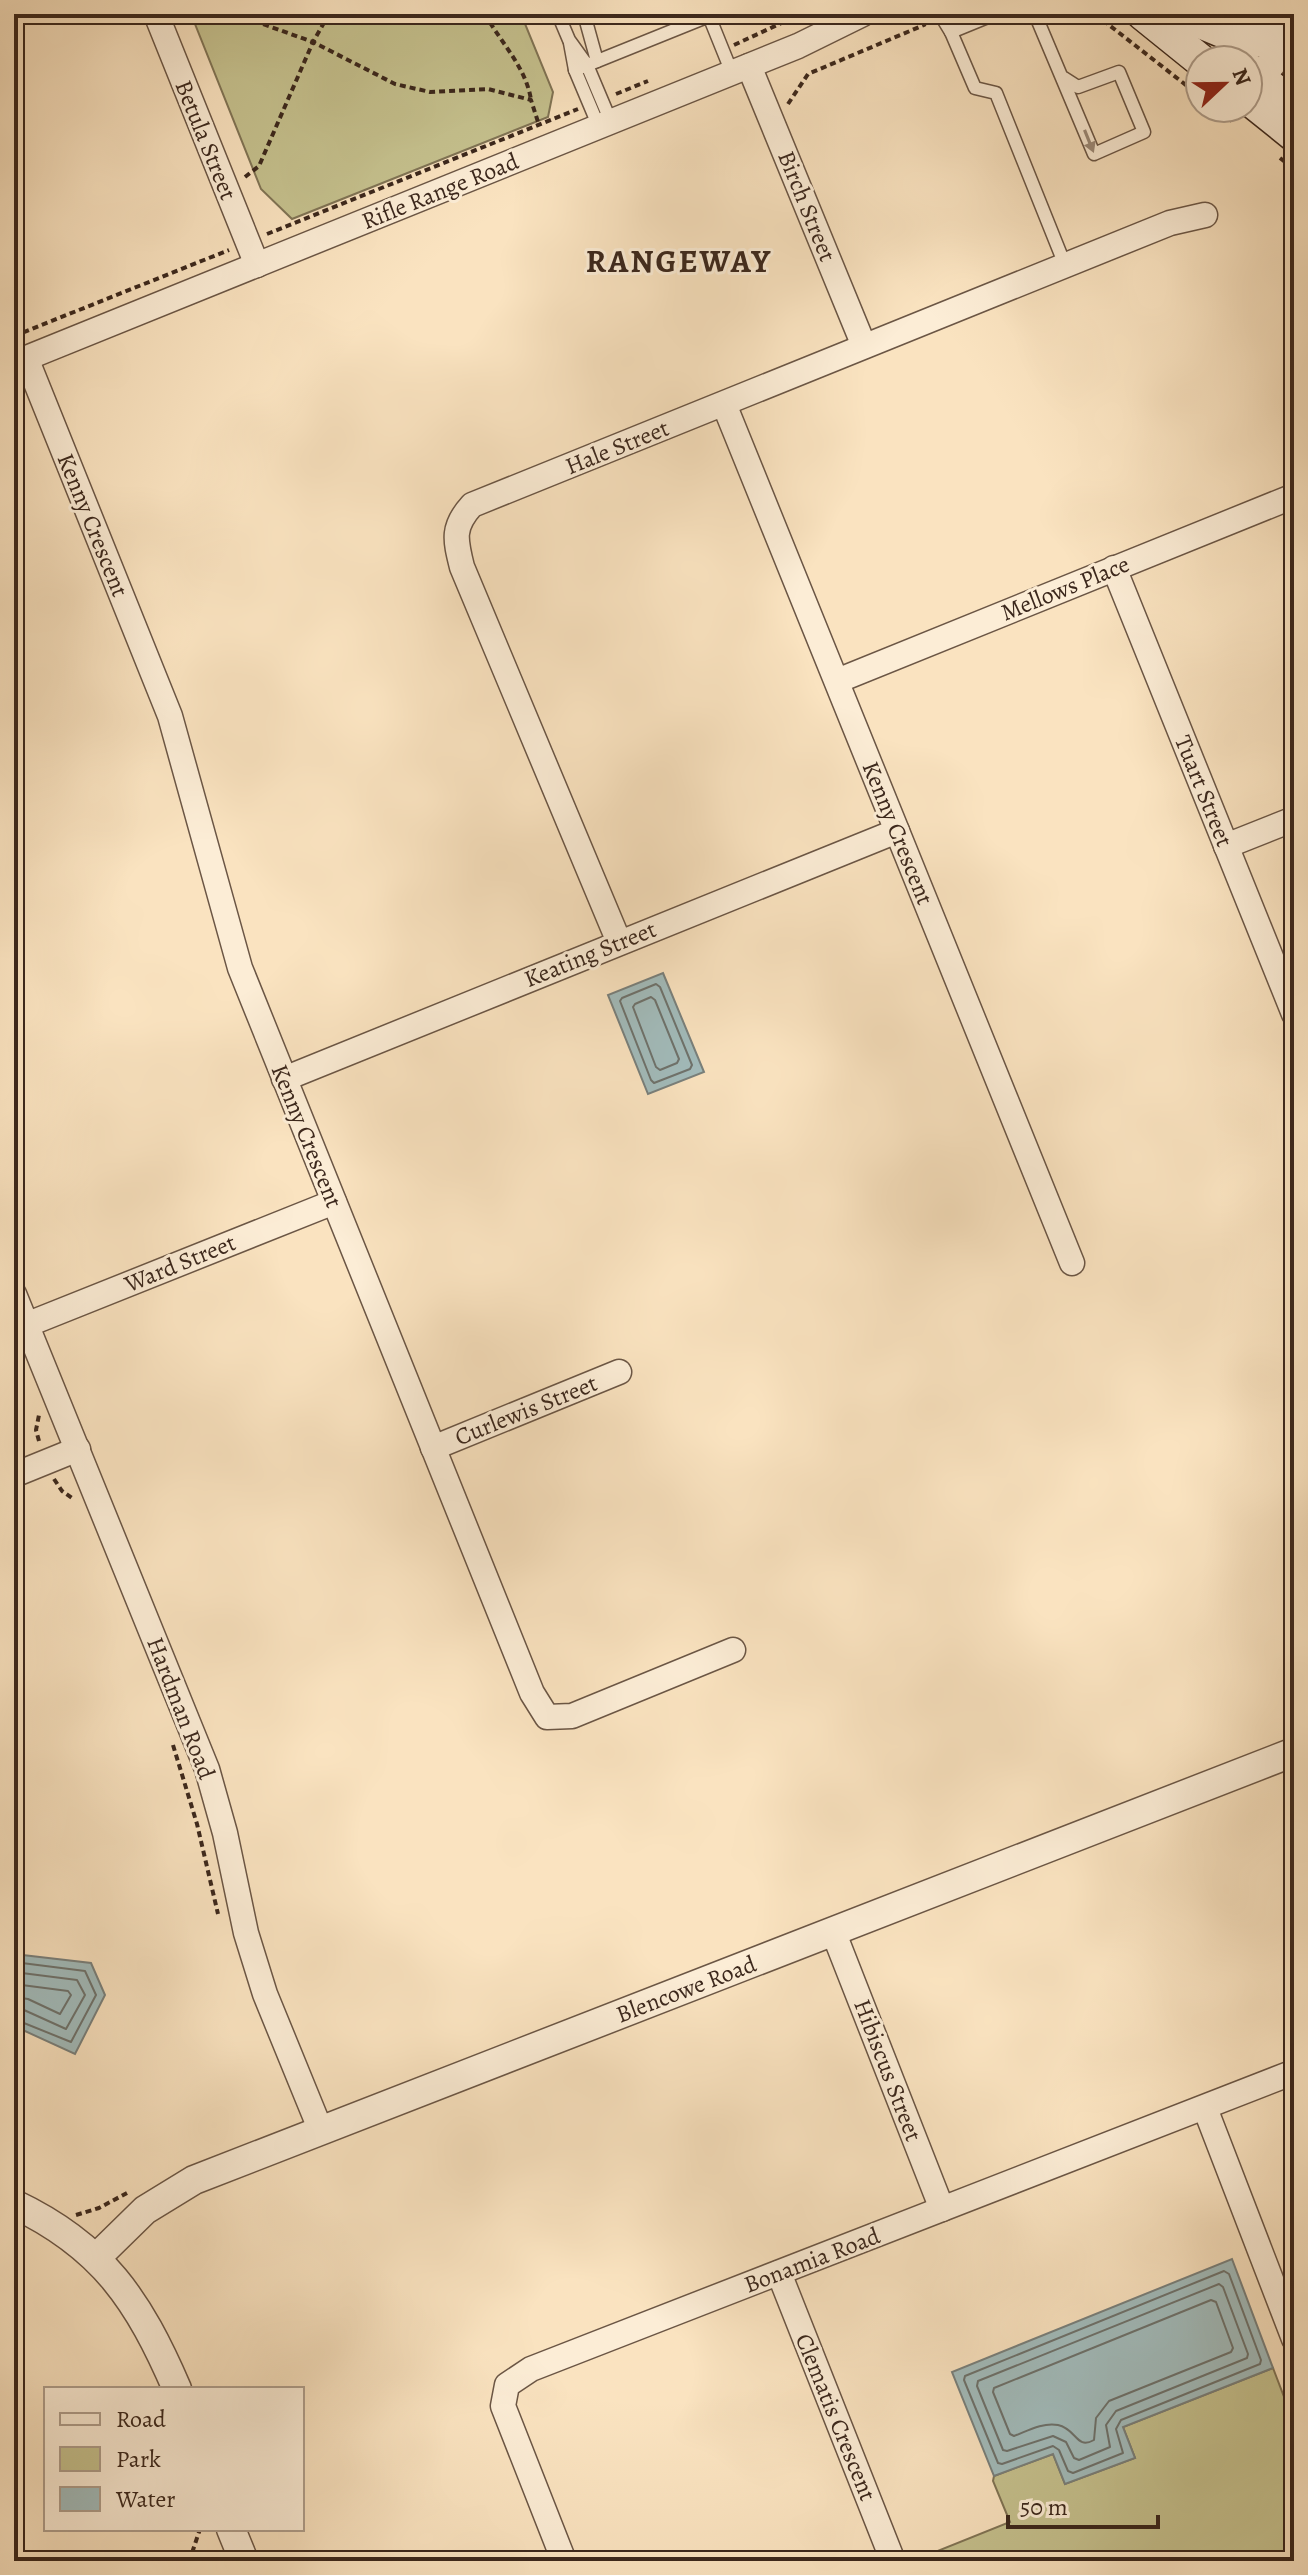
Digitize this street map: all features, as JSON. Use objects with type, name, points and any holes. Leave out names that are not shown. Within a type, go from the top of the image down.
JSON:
[{"type":"main road","points":[[1128,14],[1166,18],[1256,41],[1294,31]]},
{"type":"main road","points":[[1166,18],[1187,44]]},
{"type":"main road","points":[[1166,18],[1200,44]]},
{"type":"main road","points":[[1264,89],[1294,105]]},
{"type":"main road","points":[[1264,99],[1294,135]]},
{"type":"street","name":"Betula Street","points":[[156,14],[257,265]]},
{"type":"street","name":"Rifle Range Road","points":[[20,361],[257,265],[600,113],[741,69],[825,35],[863,14]]},
{"type":"street","points":[[1264,63],[1294,31]]},
{"type":"street","name":"Birch Street","points":[[741,69],[864,346]]},
{"type":"street","name":"Hale Street","points":[[619,942],[462,567],[455,541],[460,518],[472,505],[1170,223],[1205,215]]},
{"type":"street","name":"Kenny Crescent","points":[[20,361],[170,716],[240,968],[532,1693],[547,1717],[572,1716],[733,1650]]},
{"type":"street","name":"Kenny Crescent","points":[[724,404],[1072,1263]]},
{"type":"street","name":"Mellows Place","points":[[837,681],[1294,496]]},
{"type":"street","name":"Tuart Street","points":[[1114,568],[1294,1014]]},
{"type":"street","points":[[1226,846],[1294,819]]},
{"type":"street","name":"Keating Street","points":[[284,1079],[897,831]]},
{"type":"street","name":"Ward Street","points":[[26,1325],[334,1202]]},
{"type":"street","name":"Hardman Road","points":[[14,1294],[207,1769],[225,1833],[246,1933],[265,1994],[321,2131]]},
{"type":"street","name":"Curlewis Street","points":[[433,1448],[619,1372]]},
{"type":"street","points":[[14,1475],[78,1449]]},
{"type":"street","name":"Blencowe Road","points":[[97,2257],[145,2210],[194,2180],[1294,1752]]},
{"type":"street","name":"Hibiscus Street","points":[[833,1931],[942,2209]]},
{"type":"street","name":"Bonamia Road","points":[[564,2561],[503,2406],[507,2385],[531,2369],[1294,2072]]},
{"type":"street","points":[[1205,2108],[1294,2339]]},
{"type":"street","points":[[14,2204],[61,2230],[97,2257],[126,2291],[156,2339],[176,2387]]},
{"type":"street","name":"Clematis Crescent","points":[[779,2273],[893,2561]]},
{"type":"street","points":[[232,2531],[239,2560]]},
{"type":"lane","points":[[558,14],[569,40],[586,65]]},
{"type":"lane","points":[[584,14],[586,65],[600,113]]},
{"type":"lane","points":[[940,14],[975,88],[996,93],[1065,265]]},
{"type":"lane","points":[[951,32],[995,14]]},
{"type":"lane","points":[[1035,14],[1094,154],[1144,132],[1119,72],[1078,87],[1064,78]]},
{"type":"lane","points":[[586,65],[709,16],[723,50],[741,69]]},
{"type":"path","points":[[235,14],[313,42],[395,84],[430,92],[488,89],[531,100]]},
{"type":"path","points":[[238,181],[259,166],[313,42],[329,14]]},
{"type":"path","points":[[485,14],[499,40],[521,67],[539,125]]},
{"type":"path","points":[[723,50],[801,14]]},
{"type":"path","points":[[1095,14],[1184,84]]},
{"type":"path","points":[[785,109],[808,74],[924,25]]},
{"type":"path","points":[[267,234],[539,125],[600,113],[654,78]]},
{"type":"path","points":[[14,336],[228,250]]},
{"type":"path","points":[[52,1476],[62,1491],[75,1500]]},
{"type":"path","points":[[174,1740],[173,1750],[197,1824],[220,1922]]},
{"type":"path","points":[[199,2531],[193,2550],[199,2561]]},
{"type":"green space","points":[[191,14],[521,14],[553,92],[548,117],[292,219],[261,189]]},
{"type":"green space","points":[[1273,2368],[1294,2423],[1294,2561],[921,2561],[920,2558],[1010,2522],[993,2481],[994,2476],[1053,2454],[1065,2484],[1135,2458],[1123,2427]]},
{"type":"water","points":[[663,973],[704,1072],[648,1094],[608,995]]},
{"type":"water","points":[[14,1954],[91,1963],[105,1995],[75,2054],[14,2026]]},
{"type":"water","points":[[1232,2259],[1273,2368],[1123,2427],[1135,2458],[1065,2484],[1053,2454],[994,2476],[952,2372]]},
{"type":"district","name":"RANGEWAY","points":[[679,261]]}]
